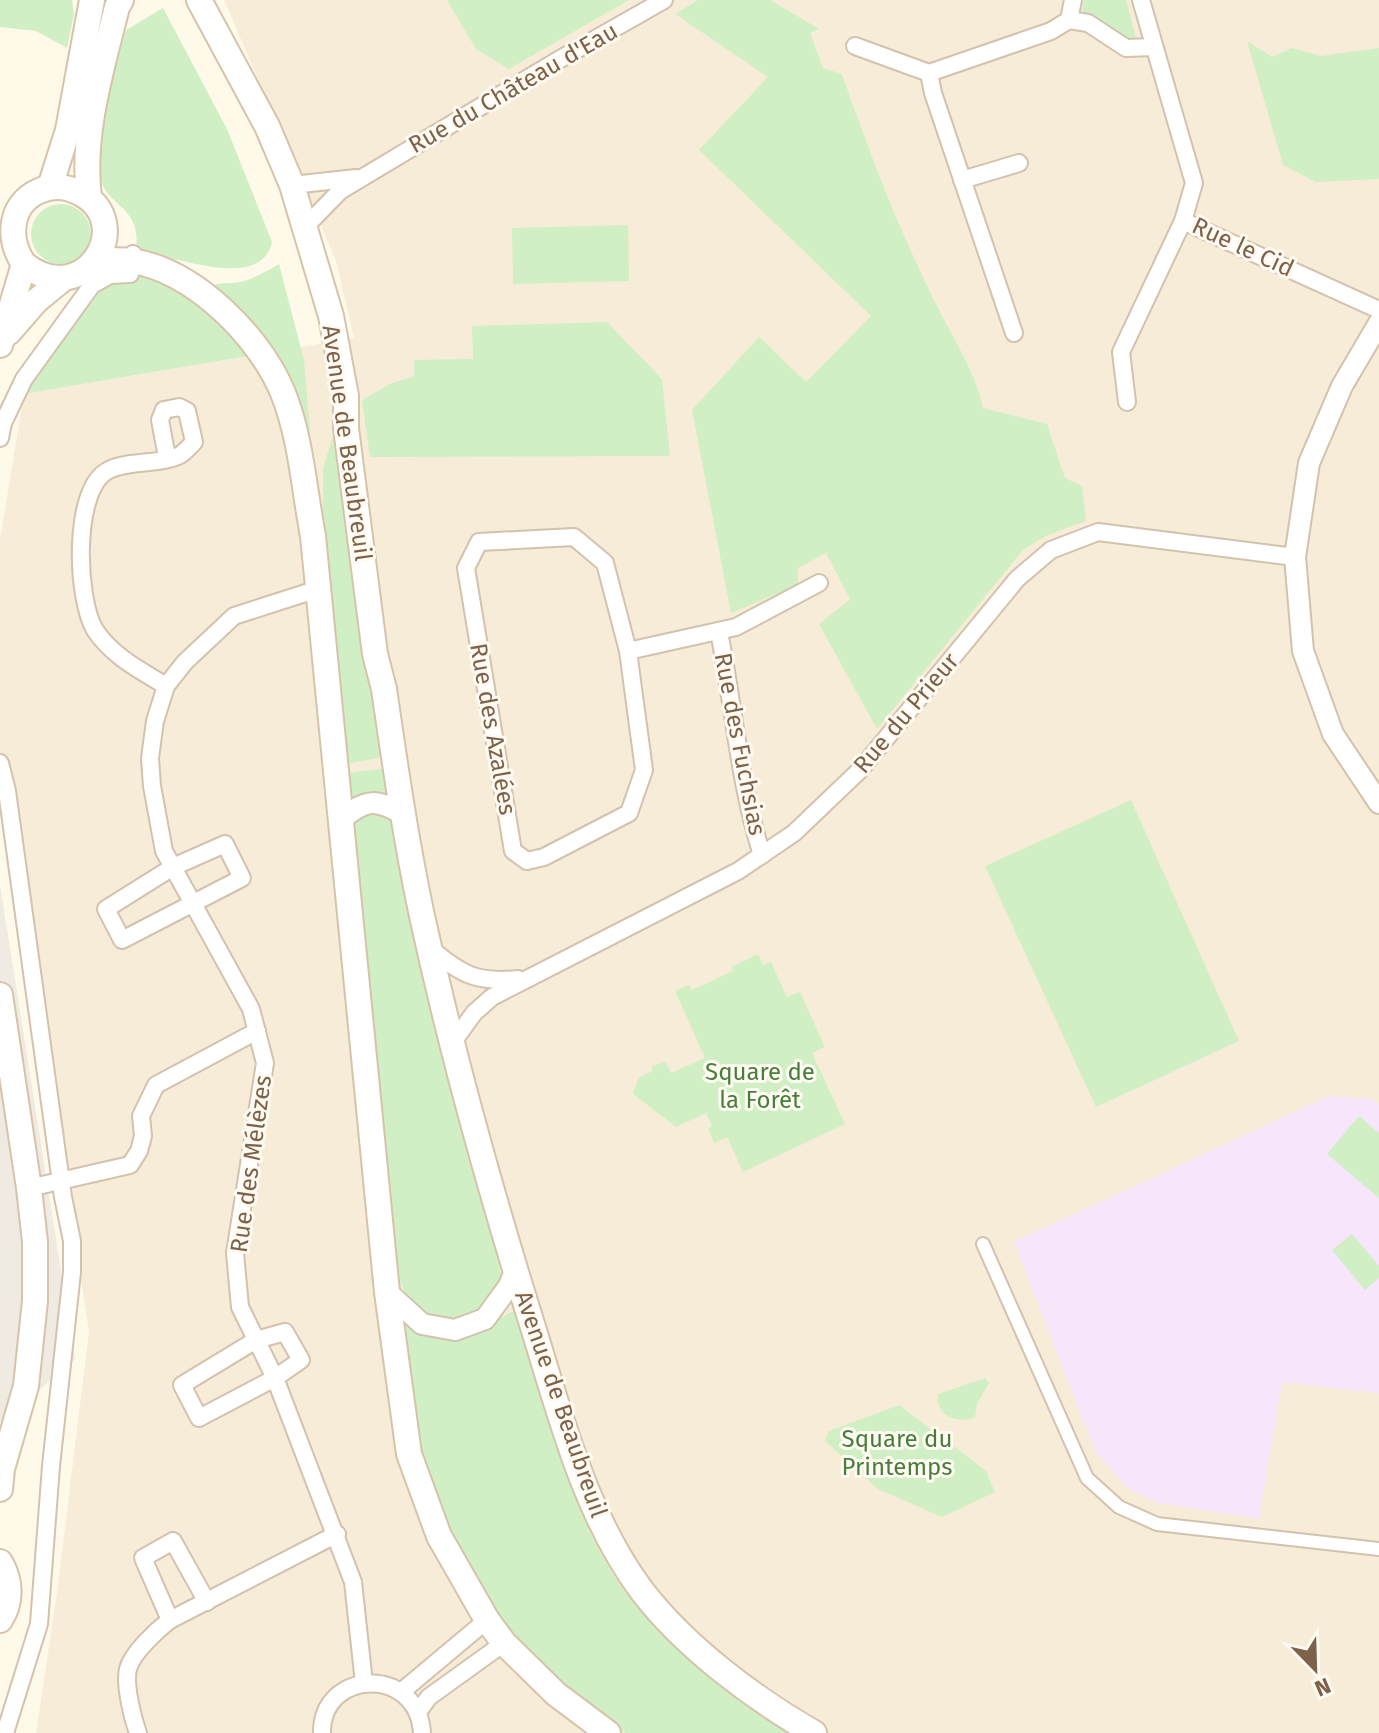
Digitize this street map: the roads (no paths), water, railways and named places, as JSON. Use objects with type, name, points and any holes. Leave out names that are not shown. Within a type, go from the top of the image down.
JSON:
[{"type":"main road","points":[[50,187],[68,130],[92,0]]},
{"type":"main road","points":[[89,197],[85,170],[97,87],[121,0]]},
{"type":"main road","name":"Avenue de Beaubreuil","points":[[199,0],[267,126],[292,185],[331,316],[346,396],[346,428],[375,654],[431,949],[471,1119],[515,1271],[585,1483],[608,1536],[629,1571],[659,1610],[739,1684],[814,1733]]},
{"type":"main road","points":[[1,342],[13,248],[10,211],[36,192],[50,187],[71,188],[89,197],[100,211],[105,227],[103,245],[96,260],[75,276],[49,278],[35,273],[13,248]]},
{"type":"main road","name":"Avenue de Beaubreuil","points":[[96,260],[133,258],[203,293],[233,319],[262,353],[283,392],[295,431],[313,536],[387,1292],[409,1454],[439,1536],[487,1620],[504,1643],[556,1694],[608,1733]]},
{"type":"main road","points":[[1,342],[36,301],[63,279]]},
{"type":"main road","points":[[0,995],[35,1242],[35,1301],[26,1386],[1,1477]]},
{"type":"main road","points":[[0,1562],[8,1582],[9,1598],[0,1620]]},
{"type":"street","name":"Rue du Château d'Eau","points":[[304,228],[327,201],[361,177],[664,0]]},
{"type":"street","points":[[1069,20],[1073,0]]},
{"type":"street","name":"Rue le Cid","points":[[1141,0],[1194,183],[1183,221],[1379,310]]},
{"type":"street","points":[[855,46],[929,73],[1051,31],[1069,20],[1088,23],[1126,48],[1154,47]]},
{"type":"street","points":[[929,73],[933,93],[1014,333]]},
{"type":"street","points":[[962,180],[1019,163]]},
{"type":"street","points":[[292,185],[361,177]]},
{"type":"street","points":[[1127,402],[1121,352],[1183,221]]},
{"type":"street","points":[[0,438],[3,423],[24,379],[92,285],[110,275],[130,274],[133,258]]},
{"type":"street","points":[[1379,323],[1342,386],[1309,463],[1295,557],[1303,651],[1333,734],[1379,803]]},
{"type":"street","points":[[166,686],[121,659],[94,629],[82,595],[80,545],[90,490],[107,470],[167,457]]},
{"type":"street","name":"Rue du Prieur","points":[[453,1042],[474,1013],[492,997],[738,871],[794,833],[838,793],[1017,579],[1051,550],[1098,532],[1295,557]]},
{"type":"street","name":"Rue des Azalées","points":[[574,537],[605,563],[628,651],[644,770],[629,813],[544,857],[527,861],[513,851],[466,568],[479,542],[574,537]]},
{"type":"street","points":[[628,651],[736,627],[819,583]]},
{"type":"street","name":"Rue des Mélèzes","points":[[318,589],[234,616],[185,662],[166,686],[155,721],[150,758],[164,851],[251,1009],[265,1063],[235,1253],[240,1307],[275,1378],[353,1582],[364,1683]]},
{"type":"street","name":"Rue des Fuchsias","points":[[719,632],[738,752],[753,827],[762,855]]},
{"type":"street","points":[[0,763],[7,791],[72,1241],[72,1272],[51,1466],[39,1624],[5,1733]]},
{"type":"street","points":[[342,819],[366,803],[384,803],[404,815]]},
{"type":"street","points":[[225,844],[242,878],[194,905],[122,940],[106,909],[173,867],[225,844]]},
{"type":"street","name":"Rue du Prieur","points":[[431,949],[466,974],[489,982],[527,978]]},
{"type":"street","points":[[29,1188],[130,1165],[139,1151],[143,1136],[141,1116],[145,1102],[156,1085],[257,1031]]},
{"type":"street","points":[[983,1244],[1087,1478],[1119,1507],[1157,1524],[1379,1549]]},
{"type":"street","name":"Avenue de Beaubreuil","points":[[387,1292],[422,1324],[455,1330],[485,1319],[509,1286],[515,1271]]},
{"type":"street","points":[[285,1332],[301,1360],[275,1378],[199,1418],[182,1385],[256,1340],[285,1332]]},
{"type":"street","points":[[138,1733],[131,1713],[128,1669],[151,1635],[170,1620],[337,1534]]},
{"type":"street","points":[[170,1620],[143,1558],[173,1541],[207,1602]]},
{"type":"street","points":[[401,1692],[487,1620]]},
{"type":"street","points":[[418,1712],[429,1697],[504,1643]]},
{"type":"street","points":[[322,1733],[327,1711],[336,1698],[349,1688],[364,1683],[390,1686],[401,1692],[418,1712],[422,1733]]},
{"type":"park label","name":"Square de la Forêt","points":[[760,1086]]},
{"type":"park label","name":"Square du Printemps","points":[[897,1453]]}]
